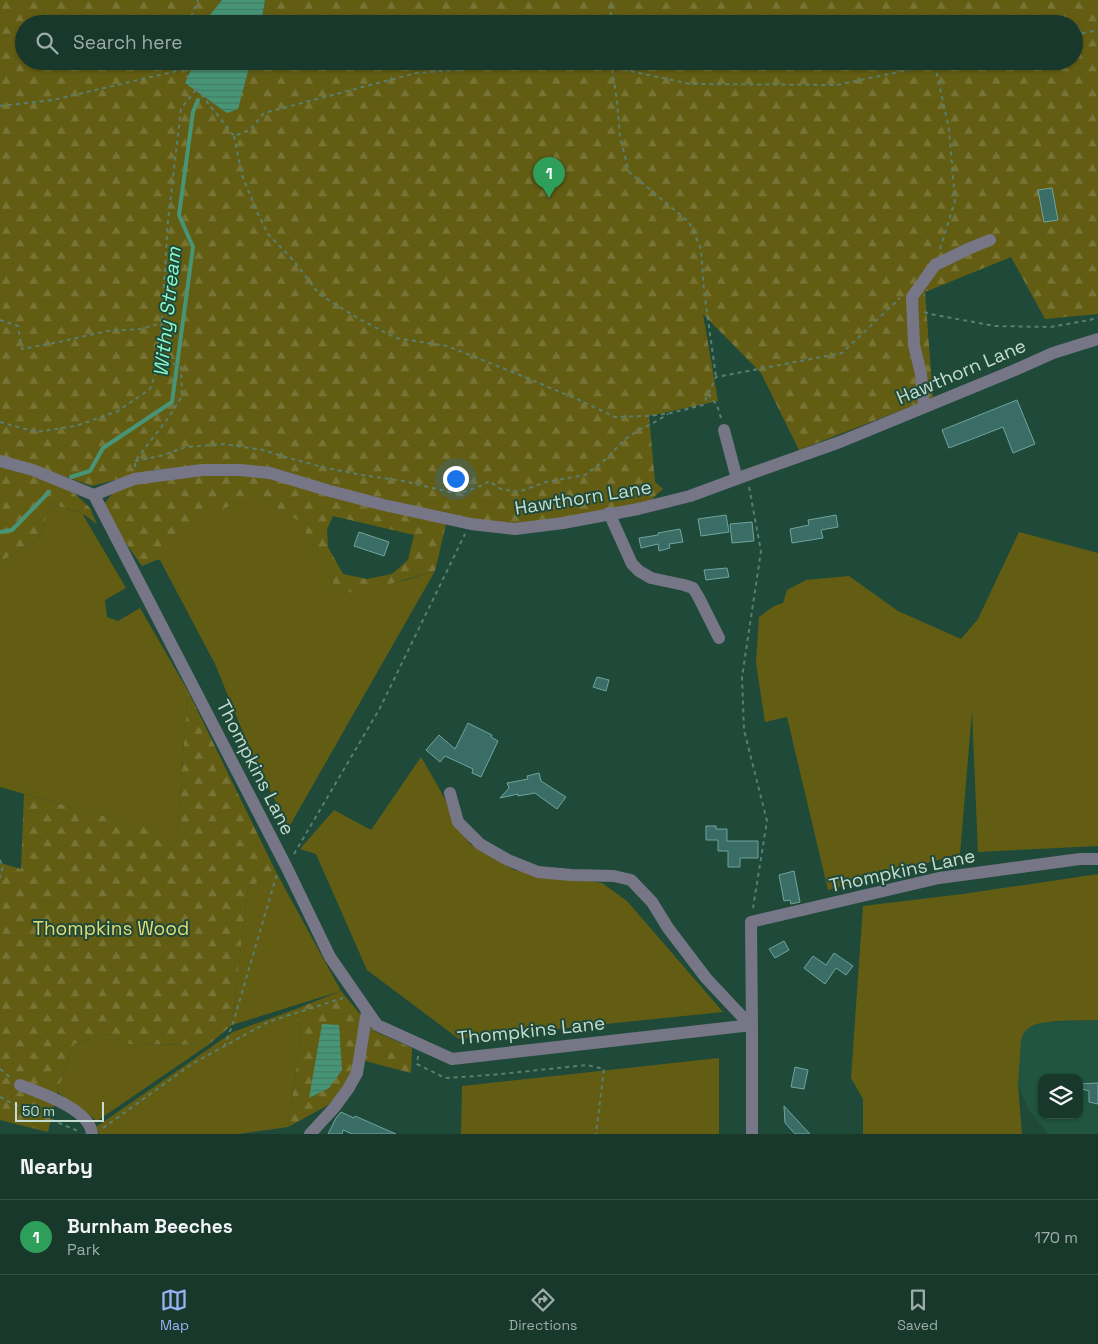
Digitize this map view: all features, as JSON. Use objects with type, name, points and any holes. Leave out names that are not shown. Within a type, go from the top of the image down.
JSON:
[{"type":"street","points":[[924,407],[921,374],[914,345],[912,297],[935,265],[990,240]]},
{"type":"street","name":"Hawthorn Lane","points":[[94,495],[134,479],[202,470],[240,470],[270,473],[330,491],[471,524],[515,529],[563,523],[638,509],[690,496],[840,442],[1053,353],[1098,339]]},
{"type":"street","points":[[724,430],[742,477]]},
{"type":"street","points":[[0,461],[33,470],[94,495]]},
{"type":"street","name":"Thompkins Lane","points":[[94,495],[286,866],[330,957],[377,1025],[452,1059],[751,1025]]},
{"type":"street","points":[[609,514],[632,564],[651,578],[693,588],[719,638]]},
{"type":"street","points":[[450,793],[458,822],[480,844],[508,860],[538,872],[614,876],[631,880],[652,902],[668,928],[706,978],[751,1025]]},
{"type":"street","name":"Thompkins Lane","points":[[751,922],[939,878],[1098,858]]},
{"type":"street","points":[[751,922],[752,1134]]},
{"type":"street","points":[[310,1134],[334,1108],[357,1073],[367,1011]]},
{"type":"street","points":[[20,1085],[57,1100],[80,1114],[91,1127],[92,1134]]},
{"type":"path","points":[[192,15],[198,0]]},
{"type":"path","points":[[611,15],[612,0]]},
{"type":"path","points":[[1083,32],[1098,30]]},
{"type":"path","points":[[0,106],[53,100],[182,70],[234,136],[242,175],[268,234],[294,261],[319,294],[359,319],[396,338],[447,346],[546,385],[615,417],[671,413],[703,405],[716,377],[704,291],[701,249],[688,222],[629,172],[620,137],[612,70]]},
{"type":"path","points":[[234,136],[250,130],[264,112],[416,73],[454,70]]},
{"type":"path","points":[[626,70],[690,84],[837,86],[912,70]]},
{"type":"path","points":[[935,265],[955,202],[949,129],[936,70]]},
{"type":"path","points":[[0,422],[36,432],[76,426],[118,411],[150,389],[160,358],[168,221],[181,109],[197,88]]},
{"type":"path","points":[[716,377],[842,353],[903,296]]},
{"type":"path","points":[[912,308],[930,314],[995,326],[1050,327],[1098,317]]},
{"type":"path","points":[[0,320],[18,326],[22,349],[107,331],[140,329],[162,323]]},
{"type":"path","points":[[134,479],[135,461],[169,417],[182,396],[181,367],[160,358]]},
{"type":"path","points":[[708,394],[717,405],[724,430]]},
{"type":"path","points":[[135,461],[160,456],[186,447],[224,444],[263,450],[326,468],[403,481],[458,494],[484,486],[490,480],[501,489],[518,492],[546,482],[585,475],[606,459],[625,439],[671,413]]},
{"type":"path","points":[[742,477],[761,550],[742,677],[744,730],[767,821],[751,922]]},
{"type":"path","points":[[286,866],[380,708],[471,524]]},
{"type":"path","points":[[0,860],[3,866],[0,878]]},
{"type":"path","points":[[224,1046],[233,1023],[276,877]]},
{"type":"path","points":[[103,1128],[192,1064],[268,1022],[356,994]]},
{"type":"path","points":[[420,1044],[417,1064],[445,1078],[588,1065],[604,1069],[596,1134]]},
{"type":"path","points":[[0,1097],[86,1134]]},
{"type":"shaded area","points":[[222,0],[265,0],[262,15],[210,15]]},
{"type":"shaded area","points":[[191,70],[249,70],[238,109],[227,113],[185,83]]},
{"type":"shaded area","points":[[1098,1020],[1098,1134],[1048,1134],[1029,1110],[1018,1085],[1021,1041],[1022,1034],[1037,1024]]},
{"type":"shaded area","points":[[322,1024],[339,1025],[342,1070],[329,1088],[309,1098]]},
{"type":"green space","points":[[0,0],[222,0],[210,15],[15,15],[15,70],[191,70],[185,83],[247,75],[249,70],[1083,70],[1083,15],[262,15],[265,0],[1098,0],[1098,314],[1045,319],[1011,257],[925,292],[933,398],[799,450],[761,373],[703,314],[718,401],[649,416],[655,482],[663,489],[654,497],[652,502],[532,525],[469,519],[235,464],[154,470],[92,486],[0,456]]},
{"type":"green space","points":[[0,467],[53,481],[74,493],[89,507],[97,524],[82,513],[51,504],[38,539],[0,562]]},
{"type":"green space","points":[[243,474],[257,496],[300,521],[334,586],[403,581],[435,571],[289,827],[256,764],[215,664],[160,560],[151,558]]},
{"type":"green space","points":[[243,474],[273,478],[446,524],[435,571],[355,594],[334,586],[317,551],[299,521],[253,494],[211,515],[159,559],[142,566],[120,535],[103,505],[113,493],[127,486],[172,476]],"holes":[[[333,516],[414,535],[408,560],[392,574],[367,579],[343,574],[328,547],[327,529]]]},
{"type":"green space","points":[[51,504],[81,513],[89,507],[92,511],[83,515],[126,588],[105,600],[107,617],[118,621],[140,608],[188,691],[177,837],[0,787],[0,562],[38,539]]},
{"type":"green space","points":[[1019,532],[1098,553],[1098,846],[978,852],[972,711],[960,854],[828,890],[787,717],[765,722],[756,663],[759,617],[774,606],[783,603],[787,590],[806,580],[849,576],[898,611],[961,639],[978,619]]},
{"type":"green space","name":"Thompkins Wood","points":[[188,691],[276,872],[248,888],[232,1025],[208,1045],[129,1044],[107,1034],[74,1044],[57,1092],[48,1132],[0,1120],[0,863],[21,869],[24,794],[177,836]]},
{"type":"green space","points":[[421,757],[470,844],[514,870],[602,883],[627,901],[723,1012],[459,1039],[367,970],[316,854],[300,849],[334,810],[371,830]]},
{"type":"green space","points":[[276,872],[341,991],[232,1025],[248,888]]},
{"type":"green space","points":[[1098,874],[1098,1020],[1046,1022],[1032,1026],[1022,1036],[1018,1085],[1022,1134],[863,1134],[863,1099],[851,1078],[863,906],[963,894]]},
{"type":"green space","points":[[341,991],[374,1031],[412,1048],[411,1073],[365,1061],[352,1092],[288,1127],[301,1036],[296,1009]]},
{"type":"green space","points":[[296,1009],[301,1036],[288,1127],[238,1134],[99,1134],[96,1127],[233,1032]]},
{"type":"green space","points":[[107,1034],[129,1044],[208,1045],[97,1121],[57,1092],[74,1044]]},
{"type":"green space","points":[[719,1058],[719,1134],[461,1134],[462,1086]]},
{"type":"building","points":[[1052,188],[1058,220],[1044,222],[1038,190]]},
{"type":"building","points":[[1017,400],[1035,444],[1013,453],[1003,427],[949,448],[942,430]]},
{"type":"building","points":[[726,515],[729,532],[701,536],[698,519]]},
{"type":"building","points":[[836,515],[838,527],[821,530],[823,538],[792,543],[790,529],[809,525],[808,520]]},
{"type":"building","points":[[752,522],[754,541],[732,543],[730,524]]},
{"type":"building","points":[[680,529],[683,542],[669,544],[670,548],[659,551],[658,544],[641,548],[639,538]]},
{"type":"building","points":[[359,532],[389,542],[384,556],[354,546]]},
{"type":"building","points":[[727,568],[729,577],[706,580],[704,570]]},
{"type":"building","points":[[597,677],[609,680],[606,691],[593,687]]},
{"type":"building","points":[[468,723],[492,735],[491,737],[498,741],[481,777],[472,773],[473,769],[445,756],[440,762],[426,750],[439,735],[455,749]]},
{"type":"building","points":[[539,773],[541,781],[566,797],[557,809],[535,793],[500,798],[509,788],[507,783],[528,779],[527,776]]},
{"type":"building","points":[[706,826],[716,826],[716,829],[727,829],[727,841],[758,841],[758,858],[740,858],[740,867],[728,867],[728,851],[718,851],[718,840],[706,840]]},
{"type":"building","points":[[794,871],[800,902],[791,904],[790,900],[784,901],[779,875]]},
{"type":"building","points":[[784,941],[789,950],[775,958],[769,949]]},
{"type":"building","points":[[834,953],[853,966],[846,975],[836,968],[825,984],[804,968],[813,956],[826,965]]},
{"type":"building","points":[[795,1067],[808,1070],[804,1089],[791,1087]]},
{"type":"building","points":[[1098,1083],[1098,1104],[1089,1102],[1089,1091],[1083,1089],[1083,1084]]},
{"type":"building","points":[[784,1106],[810,1134],[795,1134],[785,1123]]},
{"type":"building","points":[[341,1112],[396,1134],[352,1134],[343,1130],[342,1134],[328,1134]]},
{"type":"waterway","name":"Withy Stream","points":[[71,477],[90,471],[103,448],[172,402],[193,247],[179,215],[193,112],[198,100]]},
{"type":"waterway","name":"Withy Stream","points":[[0,532],[12,530],[49,492]]},
{"type":"place","name":"Burnham Beeches","points":[[549,198]]}]
